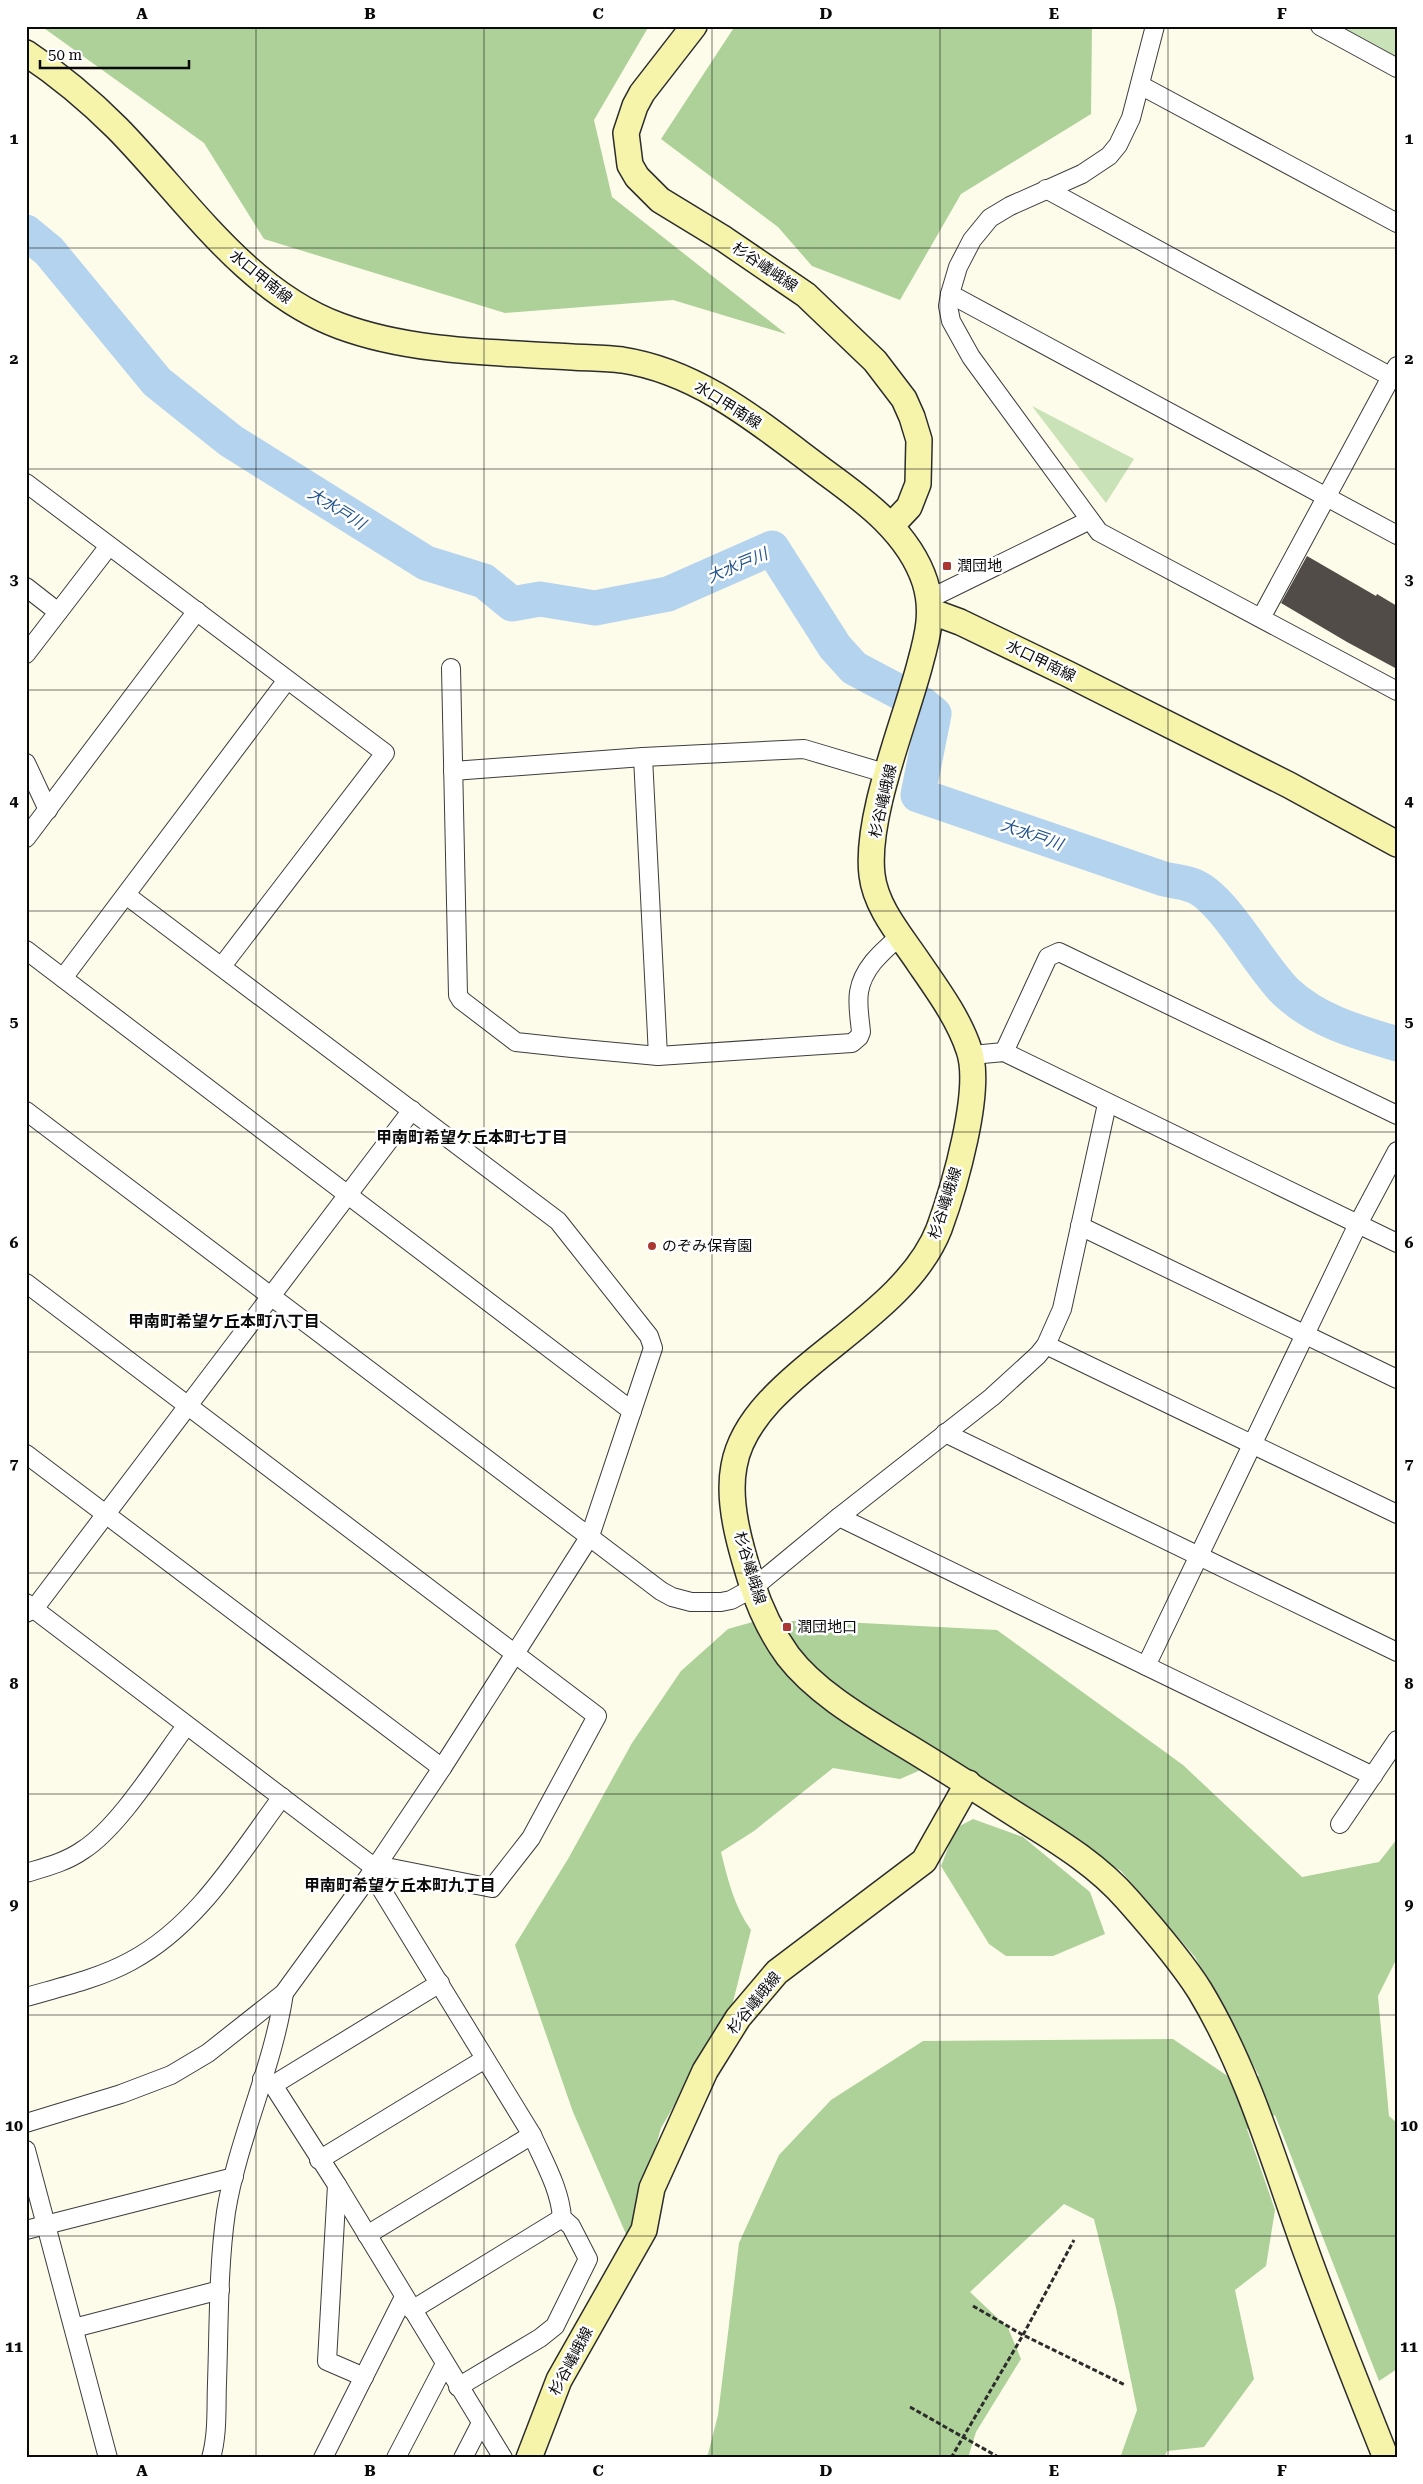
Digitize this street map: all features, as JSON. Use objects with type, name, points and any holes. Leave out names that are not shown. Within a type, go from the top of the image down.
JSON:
[{"type":"main road","name":"杉谷嶬峨線","points":[[694,26],[642,93],[635,106],[626,133],[630,165],[637,177],[660,200],[732,244],[806,295],[875,361],[898,392],[912,418],[919,440],[920,460],[918,484],[909,507],[891,526]]},
{"type":"main road","name":"水口甲南線","points":[[26,53],[56,74],[115,126],[226,249],[289,301],[338,326],[403,343],[473,351],[626,360],[682,377],[737,407],[853,492],[891,526],[909,550],[921,572],[930,605],[960,622],[1289,785],[1360,826],[1397,844]]},
{"type":"main road","name":"杉谷嶬峨線","points":[[528,2458],[559,2380],[644,2230],[652,2188],[705,2071],[738,2018],[777,1972],[924,1861],[968,1783],[881,1730],[808,1678],[787,1655],[767,1621],[753,1588],[736,1524],[732,1470],[738,1451],[752,1423],[786,1386],[885,1304],[912,1276],[936,1236],[964,1139],[973,1090],[972,1055],[935,986],[882,906],[874,888],[870,864],[873,839],[888,774],[929,630],[930,605]]},
{"type":"main road","points":[[968,1783],[1065,1845],[1122,1892],[1197,1986],[1238,2065],[1314,2273],[1386,2458]]},
{"type":"street","points":[[1155,26],[1126,133],[1109,156],[1082,174],[990,218],[964,253],[950,294],[948,306],[951,321],[959,339],[1099,532],[1397,691]]},
{"type":"street","points":[[1320,26],[1397,68]]},
{"type":"street","points":[[1140,85],[1397,223]]},
{"type":"street","points":[[1046,190],[1395,374],[1261,618]]},
{"type":"street","points":[[950,294],[1397,535]]},
{"type":"street","points":[[26,483],[385,753],[222,966]]},
{"type":"street","points":[[930,605],[1090,520]]},
{"type":"street","points":[[26,654],[109,546]]},
{"type":"street","points":[[26,587],[58,612]]},
{"type":"street","points":[[26,838],[197,611]]},
{"type":"street","points":[[451,668],[458,996],[516,1042],[658,1056],[852,1043],[859,1037],[861,1032],[859,992],[866,974],[879,954],[901,935]]},
{"type":"street","points":[[63,978],[288,680]]},
{"type":"street","points":[[453,771],[804,749],[888,774]]},
{"type":"street","points":[[643,758],[658,1056]]},
{"type":"street","points":[[26,763],[48,810]]},
{"type":"street","points":[[26,2123],[122,2094],[171,2075],[208,2053],[284,1993],[375,1868],[442,1768],[590,1536],[653,1348],[649,1336],[558,1221],[126,895]]},
{"type":"street","points":[[26,950],[632,1411]]},
{"type":"street","points":[[1004,1052],[1048,957],[1059,952],[1397,1116]]},
{"type":"street","points":[[972,1055],[1004,1052],[1107,1104],[1397,1243]]},
{"type":"street","points":[[26,1111],[672,1598],[691,1602],[721,1602],[731,1600],[753,1588],[839,1516],[1025,1369],[1046,1345],[1062,1309],[1107,1104]]},
{"type":"street","points":[[26,1283],[188,1406],[516,1653],[597,1716],[531,1838],[492,1888],[391,1868],[375,1868],[29,1608],[106,1514],[188,1406],[271,1297],[412,1110]]},
{"type":"street","points":[[1146,1666],[1358,1224],[1397,1151]]},
{"type":"street","points":[[1080,1226],[1397,1379]]},
{"type":"street","points":[[1046,1345],[1252,1446],[1397,1514]]},
{"type":"street","points":[[945,1433],[1397,1652]]},
{"type":"street","points":[[26,1454],[442,1768]]},
{"type":"street","points":[[839,1516],[1373,1776]]},
{"type":"street","points":[[26,1873],[68,1859],[97,1840],[114,1822],[186,1726]]},
{"type":"street","points":[[1340,1824],[1397,1740]]},
{"type":"street","points":[[26,1997],[109,1971],[131,1961],[166,1937],[211,1893],[282,1797]]},
{"type":"street","points":[[375,1868],[377,1882],[532,2135],[561,2206],[562,2218],[572,2226],[588,2259],[555,2326],[540,2338],[458,2387]]},
{"type":"street","points":[[267,2082],[440,1983]]},
{"type":"street","points":[[211,2458],[215,2434],[220,2290],[226,2213],[234,2177],[267,2082],[284,1993]]},
{"type":"street","points":[[319,2160],[485,2059]]},
{"type":"street","points":[[267,2082],[337,2185],[444,2364],[503,2458]]},
{"type":"street","points":[[367,2236],[532,2135]]},
{"type":"street","points":[[26,2150],[108,2458]]},
{"type":"street","points":[[26,2230],[234,2177]]},
{"type":"street","points":[[337,2185],[327,2361],[364,2377]]},
{"type":"street","points":[[323,2458],[364,2377],[408,2304],[562,2218]]},
{"type":"street","points":[[74,2328],[220,2290]]},
{"type":"street","points":[[396,2458],[444,2364]]},
{"type":"street","points":[[463,2458],[481,2423]]},
{"type":"path","points":[[951,2458],[1023,2335],[1074,2240]]},
{"type":"path","points":[[973,2306],[1023,2335],[1124,2385]]},
{"type":"path","points":[[910,2407],[1000,2458]]},
{"type":"green space","points":[[41,26],[649,26],[594,120],[612,197],[786,334],[673,300],[505,313],[264,239],[204,143]]},
{"type":"green space","points":[[735,26],[1092,26],[1091,114],[961,194],[900,300],[812,266],[778,227],[661,139]]},
{"type":"green space","points":[[1337,26],[1397,26],[1397,58]]},
{"type":"green space","points":[[1032,406],[1134,459],[1106,503]]},
{"type":"green space","points":[[756,1621],[823,1621],[997,1630],[1183,1765],[1302,1877],[1379,1862],[1397,1839],[1397,1958],[1378,1996],[1389,2116],[1397,2123],[1397,2369],[1379,2381],[1275,2115],[1247,2129],[1275,2210],[1266,2266],[1235,2290],[1254,2379],[1204,2447],[1167,2451],[1164,2458],[1120,2458],[1137,2410],[1116,2308],[1094,2219],[1064,2204],[970,2292],[1008,2328],[1021,2359],[976,2432],[968,2458],[704,2458],[708,2454],[718,2415],[739,2243],[779,2155],[831,2100],[923,2041],[1173,2039],[1229,2077],[1259,2076],[1195,1957],[1121,1871],[946,1759],[900,1779],[833,1768],[754,1831],[721,1852],[736,1902],[751,1930],[732,2006],[661,2128],[629,2241],[573,2112],[515,1945],[568,1859],[632,1743],[681,1671],[728,1629]]},
{"type":"green space","points":[[973,1819],[1023,1837],[1090,1892],[1105,1934],[1053,1956],[1006,1956],[989,1944],[941,1866],[956,1828]]},
{"type":"building","points":[[1307,556],[1397,606],[1397,669],[1281,603]]},
{"type":"waterway","name":"大水戸川","points":[[26,232],[49,251],[157,382],[231,441],[426,563],[484,581],[512,604],[540,599],[595,608],[668,594],[772,548],[835,647],[854,668],[922,704],[934,714],[918,795],[1164,879],[1194,886],[1206,893],[1217,904],[1276,981],[1298,1002],[1311,1011],[1338,1024],[1397,1044]]},
{"type":"place","name":"潤団地","points":[[947,566]]},
{"type":"place","name":"のぞみ保育園","points":[[652,1246]]},
{"type":"place","name":"潤団地口","points":[[787,1627]]},
{"type":"district","name":"甲南町希望ケ丘本町七丁目","points":[[472,1137]]},
{"type":"district","name":"甲南町希望ケ丘本町八丁目","points":[[224,1321]]},
{"type":"district","name":"甲南町希望ケ丘本町九丁目","points":[[400,1885]]}]
